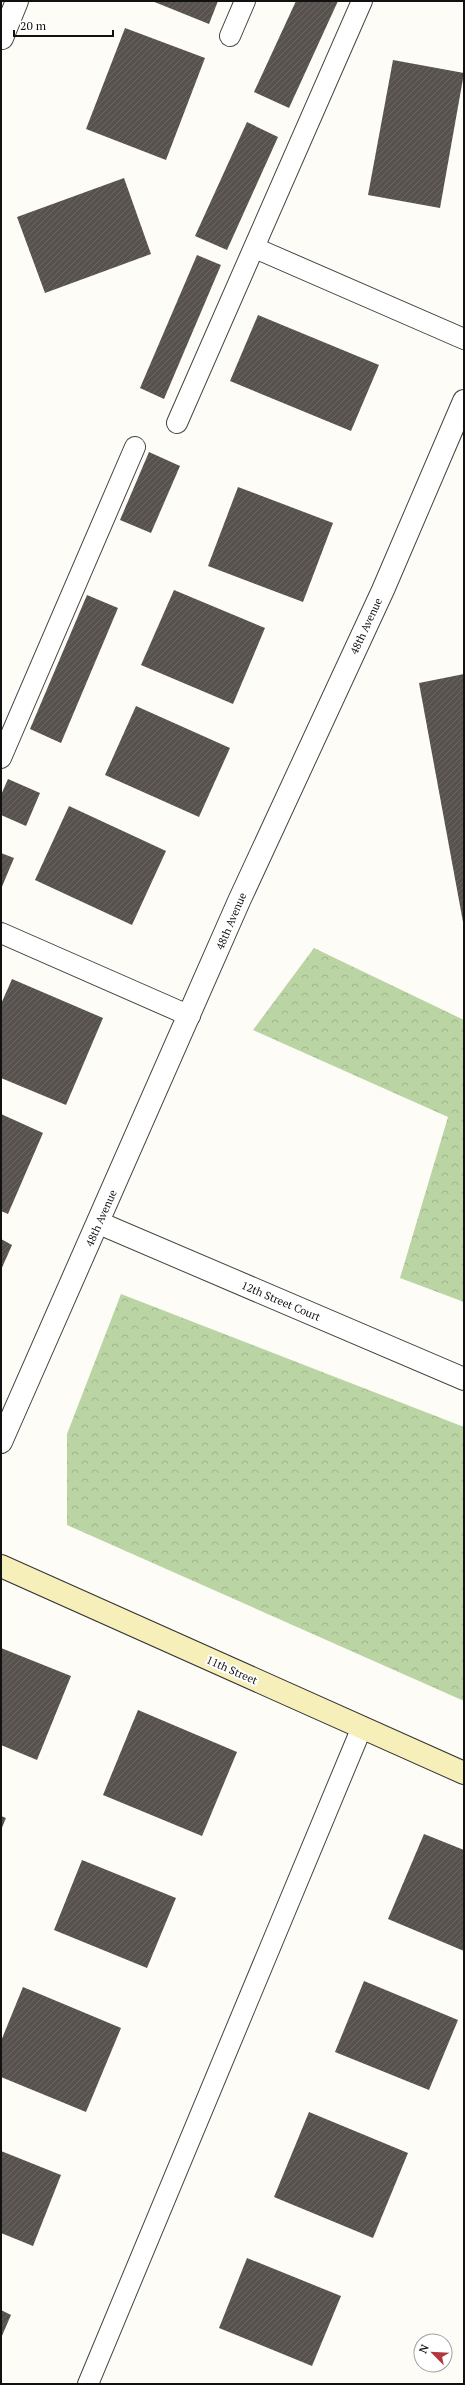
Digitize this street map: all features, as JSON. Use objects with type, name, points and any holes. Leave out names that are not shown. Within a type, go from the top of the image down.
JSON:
[{"type":"street","points":[[2,38],[17,1]]},
{"type":"street","name":"48th Avenue","points":[[1,1442],[99,1223],[242,894],[383,590],[464,401]]},
{"type":"street","name":"12th Street Court","points":[[99,1223],[464,1379]]},
{"type":"street","name":"11th Street","points":[[1,1566],[464,1773]]},
{"type":"lane","points":[[230,36],[245,1]]},
{"type":"lane","points":[[177,424],[256,248],[362,1]]},
{"type":"lane","points":[[256,248],[464,339]]},
{"type":"lane","points":[[1,758],[135,447]]},
{"type":"lane","points":[[1,932],[190,1016]]},
{"type":"lane","points":[[88,2384],[362,1727]]},
{"type":"green space","points":[[314,948],[464,1020],[464,1302],[400,1278],[448,1117],[253,1030]]},
{"type":"green space","points":[[121,1294],[464,1427],[464,1701],[67,1525],[67,1434]]},
{"type":"building","points":[[152,1],[218,1],[209,24]]},
{"type":"building","points":[[296,1],[338,1],[289,108],[254,92]]},
{"type":"building","points":[[125,28],[205,58],[166,160],[86,129]]},
{"type":"building","points":[[393,60],[464,73],[440,208],[368,195]]},
{"type":"building","points":[[247,122],[278,137],[227,250],[195,236]]},
{"type":"building","points":[[124,178],[151,254],[45,293],[17,217]]},
{"type":"building","points":[[197,255],[221,265],[164,399],[140,388]]},
{"type":"building","points":[[258,315],[379,365],[351,431],[230,381]]},
{"type":"building","points":[[149,452],[180,466],[151,533],[120,520]]},
{"type":"building","points":[[238,487],[333,523],[303,602],[208,566]]},
{"type":"building","points":[[174,590],[265,628],[233,704],[141,665]]},
{"type":"building","points":[[87,595],[118,608],[61,743],[30,729]]},
{"type":"building","points":[[464,674],[464,922],[463,922],[419,683]]},
{"type":"building","points":[[136,706],[230,748],[199,817],[105,775]]},
{"type":"building","points":[[8,779],[40,793],[26,826],[1,815],[1,795]]},
{"type":"building","points":[[69,806],[166,851],[132,925],[35,880]]},
{"type":"building","points":[[1,853],[14,858],[1,889]]},
{"type":"building","points":[[12,979],[103,1018],[66,1105],[1,1078],[1,1004]]},
{"type":"building","points":[[1,1114],[43,1133],[8,1214],[1,1211]]},
{"type":"building","points":[[1,1239],[12,1245],[1,1270]]},
{"type":"building","points":[[1,1648],[71,1676],[37,1760],[1,1745]]},
{"type":"building","points":[[138,1710],[237,1752],[202,1836],[103,1795]]},
{"type":"building","points":[[1,1816],[6,1818],[1,1830]]},
{"type":"building","points":[[424,1834],[464,1850],[464,1951],[388,1919]]},
{"type":"building","points":[[82,1860],[176,1898],[147,1968],[54,1930]]},
{"type":"building","points":[[364,1981],[458,2020],[429,2090],[335,2052]]},
{"type":"building","points":[[23,1987],[121,2028],[86,2112],[1,2077],[1,2041]]},
{"type":"building","points":[[309,2112],[408,2153],[373,2238],[274,2197]]},
{"type":"building","points":[[1,2151],[61,2175],[33,2246],[1,2233]]},
{"type":"building","points":[[247,2258],[341,2296],[312,2366],[219,2328]]},
{"type":"building","points":[[1,2310],[11,2315],[1,2338]]}]
